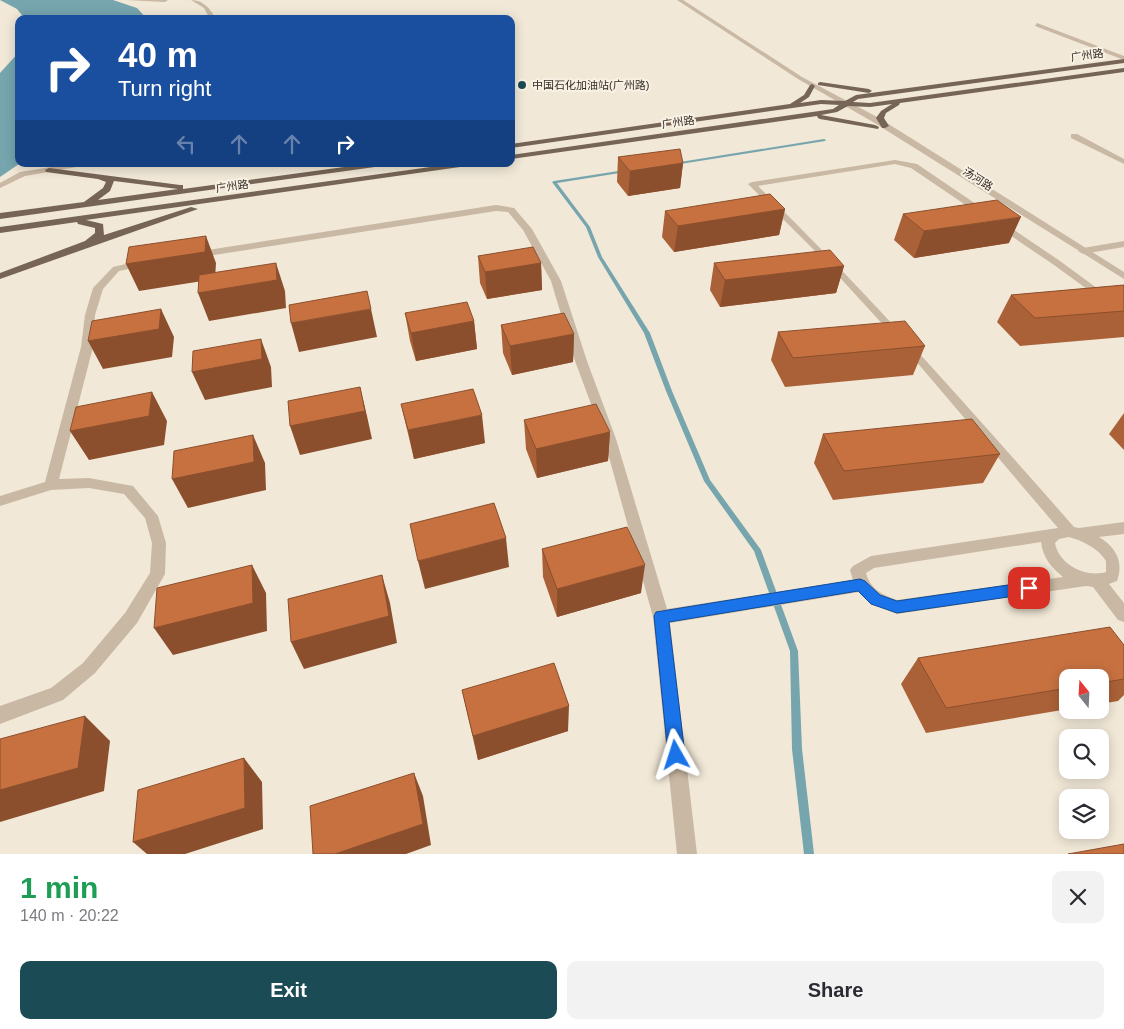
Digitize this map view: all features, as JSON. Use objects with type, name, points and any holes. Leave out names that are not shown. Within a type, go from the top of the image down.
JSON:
[{"type":"main road","name":"广州路","points":[[515,156],[835,111],[856,97],[1124,59]]},
{"type":"main road","name":"广州路","points":[[515,145],[821,102],[870,105],[1124,70]]},
{"type":"main road","points":[[820,84],[889,92]]},
{"type":"main road","points":[[784,107],[807,96],[812,86]]},
{"type":"main road","points":[[885,126],[880,118],[883,112],[904,101]]},
{"type":"main road","points":[[792,117],[849,120],[875,127]]},
{"type":"main road","name":"广州路","points":[[2,216],[360,167]]},
{"type":"main road","name":"广州路","points":[[0,230],[446,167]]},
{"type":"main road","points":[[49,170],[202,189]]},
{"type":"main road","points":[[87,204],[107,189],[110,181],[101,177]]},
{"type":"main road","points":[[0,276],[149,222],[233,198]]},
{"type":"main road","points":[[61,222],[86,223],[100,226],[100,234],[83,245]]},
{"type":"street","points":[[129,0],[165,0]]},
{"type":"street","points":[[195,0],[206,7],[211,15]]},
{"type":"street","name":"汤河路","points":[[680,0],[812,86],[885,126],[1124,276]]},
{"type":"street","name":"汤河路","points":[[688,0],[820,84],[847,104],[856,115],[1124,286]]},
{"type":"street","points":[[1037,25],[1124,59]]},
{"type":"street","points":[[1074,136],[1124,162]]},
{"type":"street","points":[[1124,313],[1049,257],[914,166],[895,162],[752,184],[824,255],[913,350],[1075,532],[1104,546],[1116,563],[1116,571],[1105,578],[897,607],[876,599],[860,585],[858,570],[871,562],[1051,535],[1058,532],[1075,532],[1124,528]]},
{"type":"street","points":[[0,186],[23,174],[66,167]]},
{"type":"street","points":[[186,256],[496,208],[511,210],[527,229],[556,281],[581,361],[610,439],[661,616],[687,854]]},
{"type":"street","points":[[1083,251],[1124,244]]},
{"type":"street","points":[[51,485],[87,347],[90,315],[98,288],[116,269],[150,262]]},
{"type":"street","points":[[0,501],[51,485],[89,482],[128,490],[151,516],[159,543],[157,574],[131,618],[90,668],[57,694],[0,715]]},
{"type":"street","points":[[1051,535],[1047,545],[1049,553],[1058,565],[1068,573],[1105,578]]},
{"type":"street","points":[[1105,578],[1124,615]]},
{"type":"street","points":[[661,616],[729,607],[821,590],[860,585]]},
{"type":"water","points":[[0,0],[113,0],[137,8],[143,15],[22,15],[17,9]]},
{"type":"water","points":[[15,56],[15,167],[0,177],[0,73]]},
{"type":"building","points":[[680,149],[683,163],[630,171],[618,157]]},
{"type":"building","points":[[770,194],[785,209],[678,226],[665,211]]},
{"type":"building","points":[[997,200],[1021,217],[924,231],[903,214]]},
{"type":"building","points":[[206,236],[205,252],[126,264],[129,247]]},
{"type":"building","points":[[533,247],[541,263],[485,272],[478,256]]},
{"type":"building","points":[[830,250],[844,266],[725,280],[714,263]]},
{"type":"building","points":[[276,263],[277,280],[198,293],[199,275]]},
{"type":"building","points":[[1124,285],[1124,311],[1035,318],[1011,295]]},
{"type":"building","points":[[367,291],[371,309],[291,323],[289,305]]},
{"type":"building","points":[[467,302],[474,321],[411,333],[405,313]]},
{"type":"building","points":[[161,309],[159,329],[88,341],[92,321]]},
{"type":"building","points":[[564,313],[574,334],[510,346],[501,325]]},
{"type":"building","points":[[905,321],[925,346],[793,358],[778,332]]},
{"type":"building","points":[[261,339],[262,359],[192,372],[193,351]]},
{"type":"building","points":[[360,387],[365,411],[290,426],[288,401]]},
{"type":"building","points":[[473,389],[482,415],[408,430],[401,404]]},
{"type":"building","points":[[152,392],[149,416],[70,431],[76,407]]},
{"type":"building","points":[[596,404],[610,432],[536,449],[524,420]]},
{"type":"building","points":[[972,419],[1000,454],[844,471],[823,434]]},
{"type":"building","points":[[253,435],[254,462],[172,479],[174,451]]},
{"type":"building","points":[[494,503],[506,538],[418,561],[410,524]]},
{"type":"building","points":[[627,527],[645,565],[557,589],[542,549]]},
{"type":"building","points":[[252,565],[253,603],[154,628],[157,588]]},
{"type":"building","points":[[382,575],[389,616],[291,642],[288,599]]},
{"type":"building","points":[[1110,627],[1124,645],[1124,679],[1109,682],[1109,669],[1059,669],[1059,689],[946,708],[918,658]]},
{"type":"building","points":[[554,663],[569,706],[473,736],[462,690]]},
{"type":"building","points":[[85,716],[78,768],[0,790],[0,739]]},
{"type":"building","points":[[244,758],[245,808],[133,842],[138,790]]},
{"type":"building","points":[[414,773],[423,824],[335,854],[313,854],[310,806]]},
{"type":"building","points":[[1124,844],[1124,854],[1068,854]]},
{"type":"waterway","points":[[674,164],[824,140]]},
{"type":"waterway","points":[[625,171],[554,182],[588,227],[600,257],[647,333],[707,481],[757,550],[794,651],[797,749],[809,854]]},
{"type":"place","name":"中国石化加油站(广州路)","points":[[522,85]]},
{"type":"route","points":[[676,755],[661,616],[729,607],[821,590],[860,585],[876,599],[897,607],[1029,588]]}]
